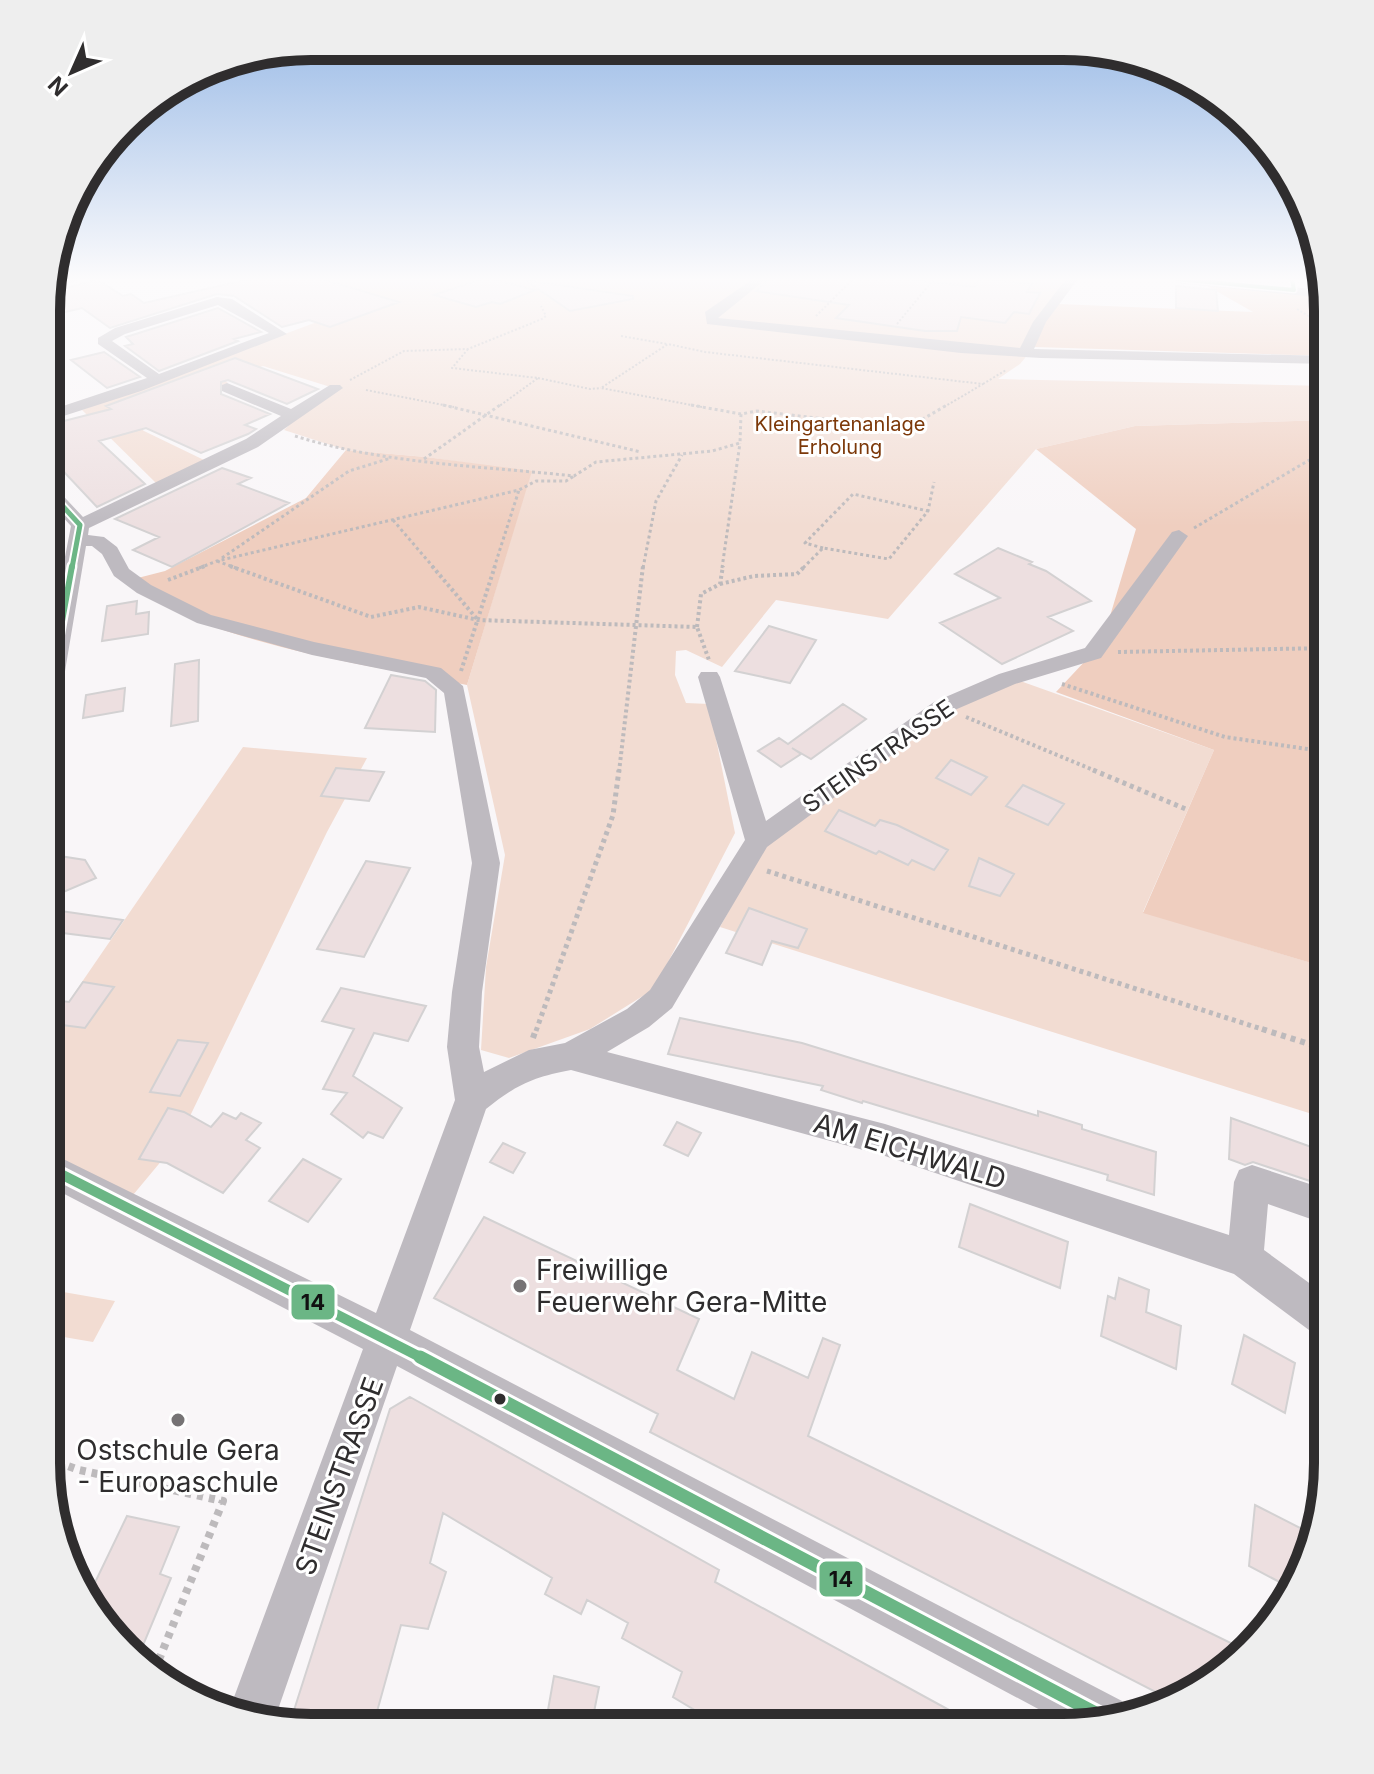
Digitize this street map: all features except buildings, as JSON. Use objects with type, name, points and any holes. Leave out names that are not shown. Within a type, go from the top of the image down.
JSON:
[{"type":"street","points":[[133,362],[157,379]]},
{"type":"street","points":[[60,412],[203,362]]},
{"type":"street","points":[[227,388],[292,415]]},
{"type":"street","points":[[79,532],[275,429],[292,415],[301,399],[335,388]]},
{"type":"street","points":[[60,507],[79,532],[110,551],[121,572],[144,589],[204,619],[312,648],[433,673],[455,691]]},
{"type":"street","points":[[60,636],[79,532]]},
{"type":"street","points":[[1093,653],[1179,536]]},
{"type":"street","name":"STEINSTRASSE","points":[[472,1100],[500,1078],[529,1064],[571,1056],[638,1018],[661,999],[750,852],[942,707],[1031,671],[1093,653]]},
{"type":"street","points":[[709,677],[750,852]]},
{"type":"street","name":"STEINSTRASSE","points":[[255,1707],[472,1100],[463,1047],[467,992],[486,863],[455,691]]},
{"type":"street","name":"AM EICHWALD","points":[[571,1056],[885,1140],[1245,1259],[1313,1309]]},
{"type":"street","points":[[60,1174],[388,1340],[1094,1712]]},
{"type":"street","points":[[1245,1259],[1252,1182],[1313,1203]]},
{"type":"path","points":[[335,388],[384,362]]},
{"type":"path","points":[[457,362],[452,368],[538,378],[590,389],[601,388],[741,414],[757,411],[845,422],[916,423],[985,384],[1014,362]]},
{"type":"path","points":[[601,388],[641,362]]},
{"type":"path","points":[[789,362],[985,384]]},
{"type":"path","points":[[424,460],[538,378]]},
{"type":"path","points":[[366,390],[487,413],[641,452]]},
{"type":"path","points":[[720,584],[740,443],[741,414]]},
{"type":"path","points":[[275,429],[330,447],[535,474],[574,476]]},
{"type":"path","points":[[144,589],[217,561],[519,490],[536,481],[566,481],[596,462],[682,455],[740,443]]},
{"type":"path","points":[[535,1027],[613,815],[641,577],[656,501],[682,455]]},
{"type":"path","points":[[217,561],[349,471],[396,457]]},
{"type":"path","points":[[1179,536],[1314,457]]},
{"type":"path","points":[[928,511],[853,494],[805,543],[889,559],[928,511],[934,482]]},
{"type":"path","points":[[455,691],[519,490]]},
{"type":"path","points":[[392,520],[478,620]]},
{"type":"path","points":[[709,677],[708,655],[697,627],[701,594],[720,584],[754,576],[797,574],[823,548]]},
{"type":"path","points":[[217,561],[371,617],[419,607],[478,620],[697,627]]},
{"type":"path","points":[[1093,653],[1314,648]]},
{"type":"path","points":[[1031,671],[1091,695],[1225,737],[1314,750]]},
{"type":"path","points":[[942,707],[1188,810]]},
{"type":"path","points":[[750,852],[1313,1045]]},
{"type":"path","points":[[60,1463],[79,1470],[223,1501],[158,1662]]},
{"type":"green space","name":"Kleingartenanlage Erholung","points":[[211,362],[1022,362],[998,379],[1314,386],[1314,420],[1135,426],[1036,449],[888,619],[776,600],[722,667],[686,650],[676,651],[675,675],[686,703],[709,704],[735,833],[654,989],[590,1029],[509,1058],[481,1050],[486,967],[505,855],[467,685],[531,472],[426,457],[346,450],[284,430],[313,402],[337,389],[263,366],[223,379],[228,383],[131,420],[144,431],[204,460],[157,484],[82,410]]},
{"type":"green space","points":[[1006,676],[1214,750],[1143,912],[1313,964],[1313,1114],[720,927],[764,847],[953,710]]},
{"type":"green space","points":[[243,747],[367,758],[327,832],[178,1141],[133,1195],[60,1161],[60,1014]]},
{"type":"green space","points":[[60,1291],[115,1301],[93,1342],[60,1336]]},
{"type":"shaded area","points":[[1314,420],[1313,964],[1143,913],[1214,750],[1056,692],[1102,643],[1136,529],[1036,449],[1135,426]]},
{"type":"shaded area","points":[[346,450],[532,471],[467,685],[289,649],[242,636],[159,603],[126,581],[165,571],[306,498]]},
{"type":"transit line","name":"14","points":[[60,503],[80,525],[60,633]]},
{"type":"transit line","name":"14","points":[[60,1174],[388,1340],[1094,1712]]},
{"type":"place","name":"Freiwillige Feuerwehr Gera-Mitte","points":[[520,1286]]},
{"type":"place","name":"Ostschule Gera - Europaschule","points":[[178,1420]]}]
